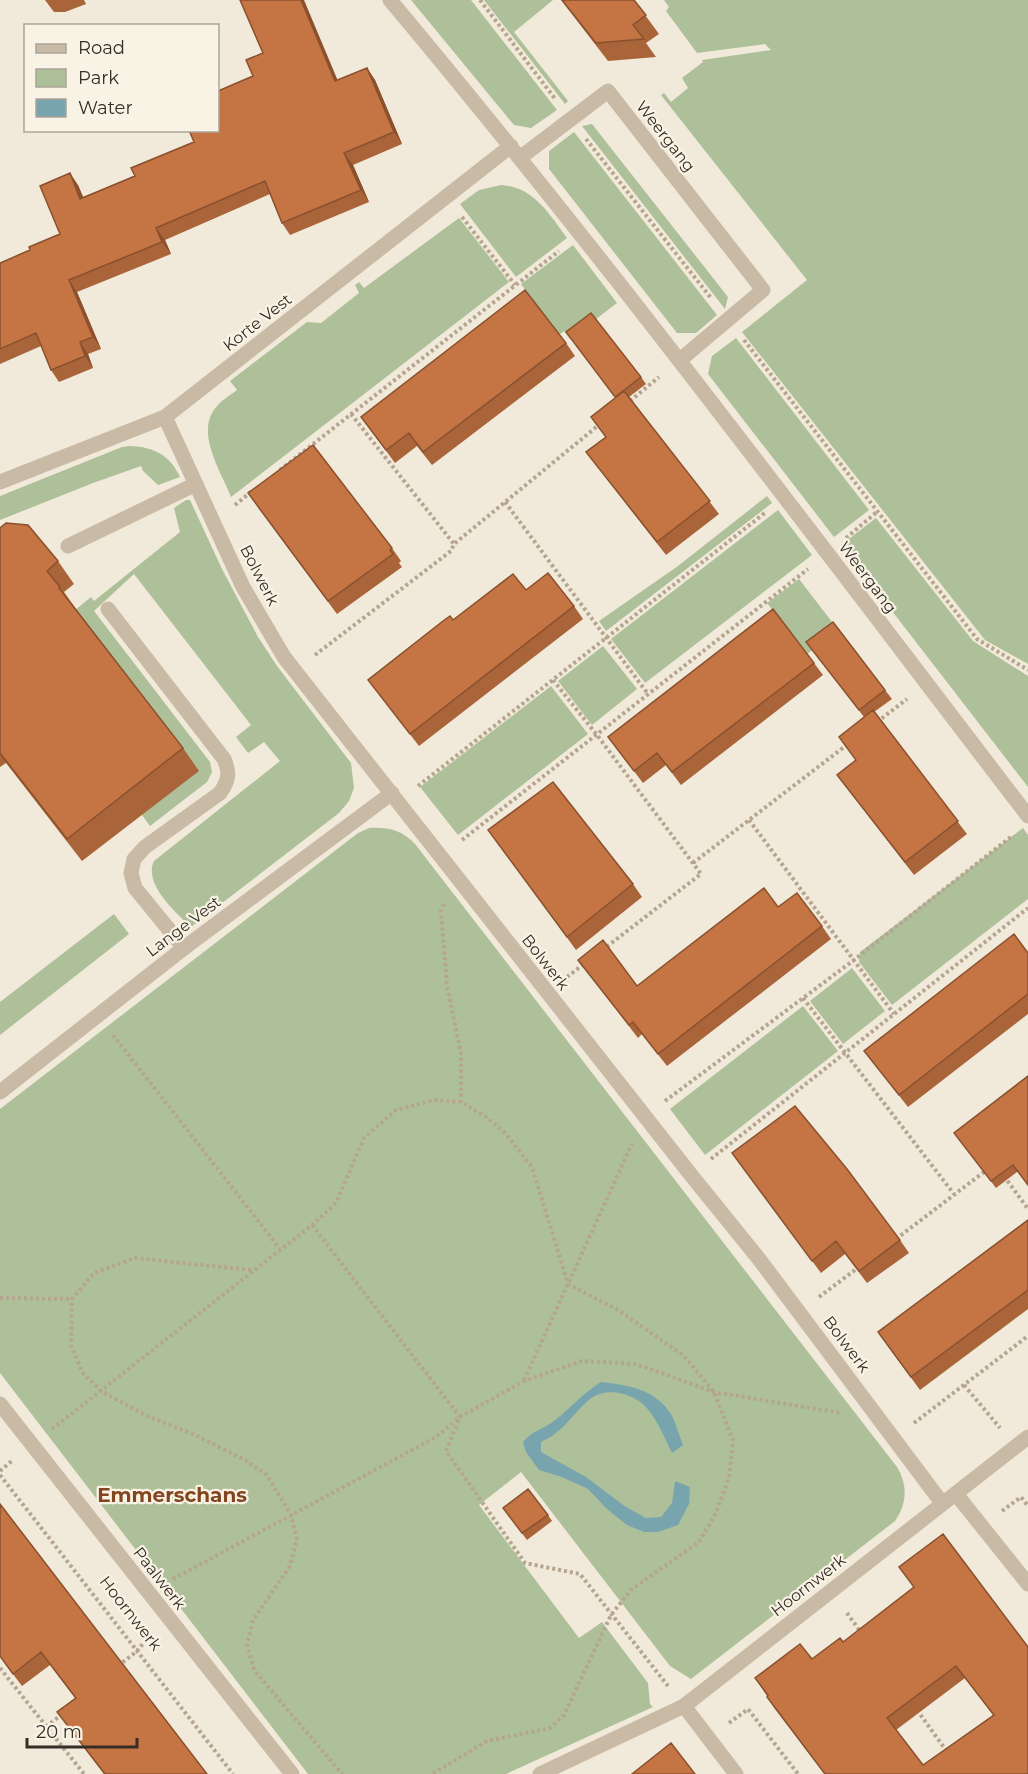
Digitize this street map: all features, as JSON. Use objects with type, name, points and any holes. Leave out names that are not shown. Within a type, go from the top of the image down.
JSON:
[{"type":"street","name":"Weergang","points":[[390,0],[516,151],[680,360],[1028,816]]},
{"type":"street","name":"Weergang","points":[[516,151],[570,119],[608,91],[763,290],[680,360]]},
{"type":"street","name":"Korte Vest","points":[[0,482],[165,417],[446,196],[516,151]]},
{"type":"street","name":"Bolwerk","points":[[165,417],[243,587],[284,657],[800,1312],[942,1503]]},
{"type":"street","points":[[68,546],[196,484]]},
{"type":"street","points":[[108,609],[224,759],[229,770],[228,782],[220,793],[145,847],[134,859],[131,873],[135,888],[184,948]]},
{"type":"street","name":"Lange Vest","points":[[0,1092],[184,948],[395,797]]},
{"type":"street","name":"Paalwerk","points":[[0,1404],[292,1774]]},
{"type":"street","name":"Hoornwerk","points":[[540,1774],[684,1706],[1028,1437]]},
{"type":"street","points":[[956,1494],[1028,1584]]},
{"type":"street","points":[[684,1706],[736,1774]]},
{"type":"path","points":[[480,0],[570,119],[977,639],[1028,670]]},
{"type":"path","points":[[446,196],[515,285]]},
{"type":"path","points":[[278,471],[581,234]]},
{"type":"path","points":[[625,405],[680,360]]},
{"type":"path","points":[[351,414],[453,544]]},
{"type":"path","points":[[295,670],[451,551],[453,544],[607,420]]},
{"type":"path","points":[[214,522],[260,486]]},
{"type":"path","points":[[395,797],[553,680],[785,497]]},
{"type":"path","points":[[505,502],[648,694]]},
{"type":"path","points":[[441,856],[828,554],[878,511]]},
{"type":"path","points":[[553,680],[701,874],[602,951]]},
{"type":"path","points":[[871,727],[927,684]]},
{"type":"path","points":[[693,863],[852,741]]},
{"type":"path","points":[[749,820],[894,1014]]},
{"type":"path","points":[[524,1381],[645,1117],[854,960],[1019,830]]},
{"type":"path","points":[[461,1102],[461,1053],[447,986],[441,911],[446,899],[464,885]]},
{"type":"path","points":[[691,1175],[1028,908]]},
{"type":"path","points":[[547,992],[592,958]]},
{"type":"path","points":[[802,998],[954,1194]]},
{"type":"path","points":[[98,1016],[280,1249]]},
{"type":"path","points":[[32,1444],[312,1225],[336,1203],[364,1138],[396,1110],[434,1100],[461,1102],[486,1117],[505,1133],[532,1167],[568,1284],[618,1310],[684,1356],[714,1392],[733,1440],[729,1478],[715,1515],[699,1542],[631,1590],[611,1615],[564,1715],[550,1728],[488,1741],[432,1774]]},
{"type":"path","points":[[890,1243],[994,1164]]},
{"type":"path","points":[[1001,1173],[1028,1209]]},
{"type":"path","points":[[312,1225],[460,1417]]},
{"type":"path","points":[[252,1270],[135,1258],[94,1273],[72,1299],[71,1345],[82,1372],[101,1391],[245,1460],[267,1475],[291,1515],[297,1539],[290,1566],[253,1620],[247,1644],[254,1670],[342,1774]]},
{"type":"path","points":[[800,1312],[863,1263]]},
{"type":"path","points":[[0,1298],[72,1299]]},
{"type":"path","points":[[894,1438],[1028,1336]]},
{"type":"path","points":[[148,1592],[436,1437],[460,1417],[524,1381],[582,1361],[636,1365],[714,1392],[840,1413],[868,1402]]},
{"type":"path","points":[[964,1385],[1015,1447]]},
{"type":"path","points":[[460,1417],[446,1451],[525,1563],[580,1574],[684,1706]]},
{"type":"path","name":"Hoornwerk","points":[[0,1475],[233,1774]]},
{"type":"path","points":[[831,1590],[866,1639]]},
{"type":"path","points":[[110,1674],[137,1651],[166,1615]]},
{"type":"path","points":[[0,1668],[84,1774]]},
{"type":"path","points":[[915,1706],[950,1755]]},
{"type":"path","points":[[709,1738],[748,1708],[798,1774]]},
{"type":"path","points":[[46,1727],[64,1712]]},
{"type":"green space","points":[[411,0],[471,0],[557,110],[531,128],[514,125]]},
{"type":"green space","points":[[484,0],[553,0],[514,32],[568,101],[565,104]]},
{"type":"green space","points":[[664,0],[1028,0],[1028,664],[985,640],[742,332],[807,280],[661,95],[664,93],[671,102],[688,88],[682,78],[703,62],[702,60],[771,50],[765,44],[697,53],[666,11],[669,7]]},
{"type":"green space","points":[[592,124],[728,297],[725,309],[582,126]]},
{"type":"green space","points":[[574,132],[717,315],[696,333],[677,333],[549,169],[549,151]]},
{"type":"green space","points":[[501,185],[513,187],[532,196],[547,211],[567,238],[516,277],[460,204],[479,190]]},
{"type":"green space","points":[[459,218],[509,282],[231,497],[211,451],[208,438],[211,415],[218,405],[237,390],[230,381],[307,322],[321,323],[359,293],[355,285],[359,282],[364,288]]},
{"type":"green space","points":[[573,245],[617,303],[570,339],[564,331],[559,335],[521,284]]},
{"type":"green space","points":[[736,338],[869,510],[834,537],[708,374],[712,356]]},
{"type":"green space","points":[[122,447],[154,450],[171,463],[180,477],[158,485],[143,471],[141,466],[0,520],[0,496]]},
{"type":"green space","points":[[767,496],[772,503],[606,631],[599,621],[678,566]]},
{"type":"green space","points":[[190,500],[222,569],[258,637],[277,666],[351,763],[354,788],[349,801],[339,813],[191,927],[170,906],[157,888],[152,870],[154,861],[280,761],[264,742],[248,753],[236,737],[251,725],[134,574],[94,611],[210,762],[212,772],[207,782],[150,826],[142,815],[68,616],[91,597],[94,601],[180,532],[174,508]]},
{"type":"green space","points":[[778,510],[812,555],[645,683],[611,639]]},
{"type":"green space","points":[[876,518],[973,641],[1028,676],[1028,787],[841,545]]},
{"type":"green space","points":[[799,579],[839,631],[807,654],[767,603]]},
{"type":"green space","points":[[603,646],[637,689],[592,725],[558,681]]},
{"type":"green space","points":[[551,686],[588,734],[458,835],[420,787]]},
{"type":"green space","points":[[369,828],[394,830],[405,835],[415,844],[897,1467],[901,1474],[905,1494],[902,1508],[895,1521],[691,1679],[670,1666],[521,1472],[479,1505],[579,1638],[602,1622],[648,1683],[650,1704],[653,1707],[506,1774],[308,1774],[0,1373],[0,1109],[358,833]]},
{"type":"green space","points":[[1023,828],[1028,835],[1028,899],[892,1005],[859,962],[860,952]]},
{"type":"green space","points":[[114,914],[129,934],[0,1035],[0,1002]]},
{"type":"green space","points":[[852,968],[885,1011],[843,1044],[810,1001]]},
{"type":"green space","points":[[803,1006],[838,1051],[705,1155],[670,1109]]},
{"type":"water","points":[[601,1382],[631,1387],[657,1399],[671,1414],[683,1445],[672,1453],[644,1405],[625,1394],[610,1392],[596,1395],[583,1405],[562,1428],[541,1442],[541,1452],[586,1477],[626,1507],[646,1518],[661,1517],[672,1503],[675,1481],[690,1487],[689,1504],[678,1525],[658,1532],[644,1532],[627,1525],[607,1509],[588,1489],[539,1470],[526,1452],[523,1442],[527,1438],[554,1421]]},
{"type":"building","points":[[240,0],[301,0],[335,81],[367,68],[394,132],[344,153],[361,190],[282,223],[265,181],[156,228],[162,242],[69,280],[93,337],[80,342],[85,356],[51,370],[36,333],[0,349],[0,263],[60,234],[40,186],[70,173],[80,199],[135,176],[131,168],[194,142],[190,132],[219,132],[219,91],[253,76],[246,60],[263,53]]},
{"type":"building","points":[[562,0],[634,0],[646,15],[633,25],[644,39],[596,43]]},
{"type":"building","points":[[525,290],[566,343],[423,452],[409,433],[386,450],[361,417]]},
{"type":"building","points":[[591,313],[641,377],[615,397],[566,332]]},
{"type":"building","points":[[624,391],[710,501],[657,542],[586,452],[606,437],[591,417]]},
{"type":"building","points":[[313,445],[392,548],[390,550],[393,554],[328,601],[248,493]]},
{"type":"building","points":[[6,523],[28,525],[58,561],[47,571],[183,748],[67,839],[0,753],[0,528]]},
{"type":"building","points":[[548,573],[574,606],[410,734],[368,680],[443,621],[450,616],[453,620],[513,574],[526,590]]},
{"type":"building","points":[[773,609],[814,663],[672,772],[657,753],[634,771],[608,737]]},
{"type":"building","points":[[833,622],[885,690],[859,710],[806,642]]},
{"type":"building","points":[[873,710],[958,821],[905,862],[837,775],[856,760],[839,737]]},
{"type":"building","points":[[553,782],[633,884],[567,937],[488,830]]},
{"type":"building","points":[[764,888],[778,907],[797,893],[822,926],[658,1054],[633,1022],[629,1025],[578,960],[603,940],[637,986]]},
{"type":"building","points":[[1014,934],[1028,953],[1028,994],[899,1095],[864,1051]]},
{"type":"building","points":[[1028,1076],[1028,1185],[1013,1165],[991,1181],[954,1133]]},
{"type":"building","points":[[795,1106],[847,1169],[900,1240],[859,1271],[836,1241],[812,1261],[732,1153]]},
{"type":"building","points":[[1028,1220],[1028,1290],[911,1377],[878,1332]]},
{"type":"building","points":[[528,1489],[548,1515],[522,1533],[503,1508]]},
{"type":"building","points":[[0,1504],[207,1774],[105,1774],[57,1712],[76,1698],[41,1652],[13,1674],[0,1656]]},
{"type":"building","points":[[943,1534],[1028,1647],[1028,1774],[825,1774],[755,1678],[800,1644],[812,1659],[840,1638],[843,1642],[914,1587],[899,1567]],"holes":[[[956,1666],[994,1715],[923,1765],[887,1718]]]},
{"type":"building","points":[[671,1743],[695,1774],[632,1774]]},
{"type":"district","name":"Emmerschans","points":[[172,1495]]}]
